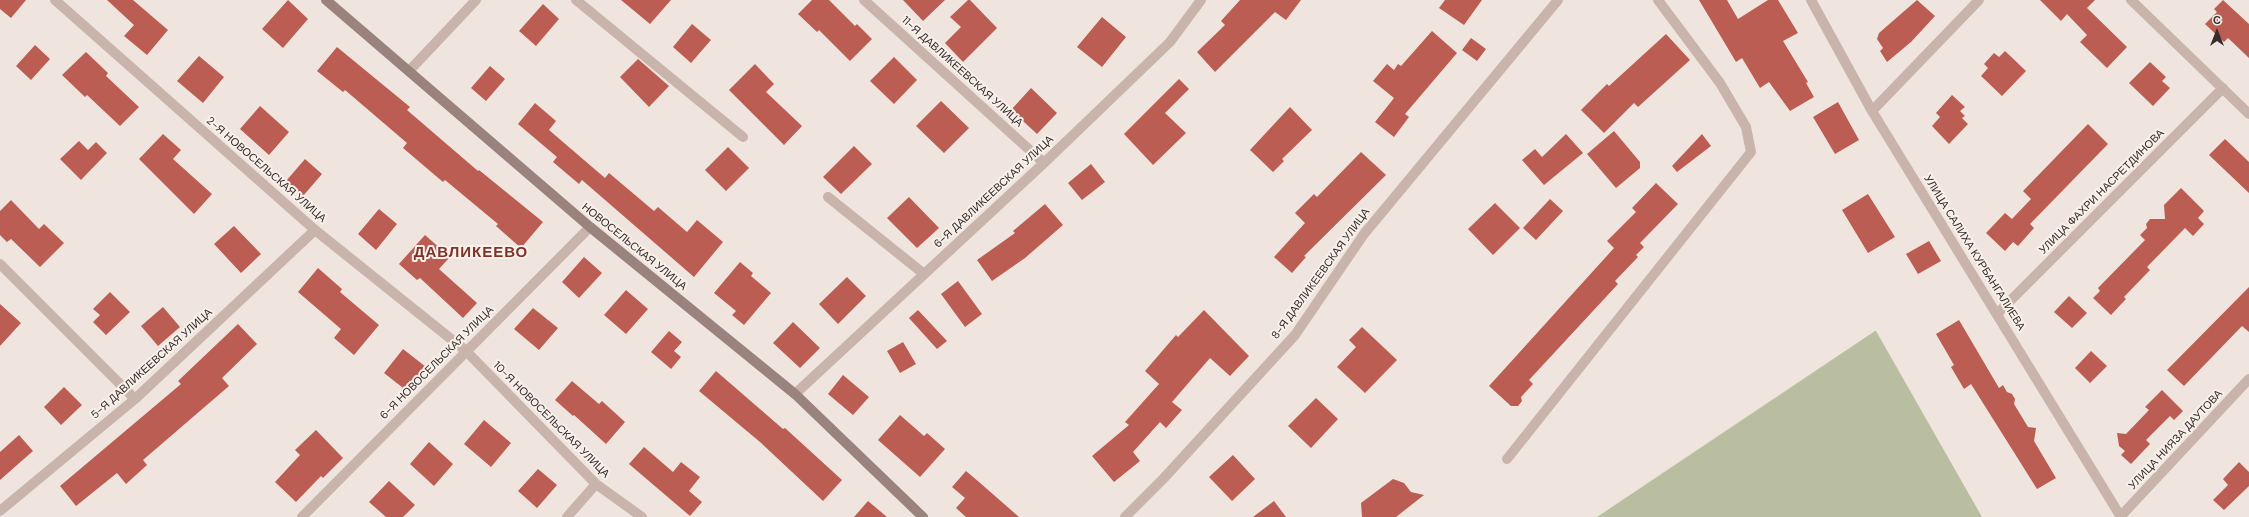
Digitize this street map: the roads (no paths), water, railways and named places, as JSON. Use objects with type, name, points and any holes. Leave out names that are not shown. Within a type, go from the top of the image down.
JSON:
[{"type":"street","name":"2-Я НОВОСЕЛЬСКАЯ УЛИЦА","points":[[55,0],[315,230],[466,351]]},
{"type":"street","name":"НОВОСЕЛЬСКАЯ УЛИЦА","points":[[326,0],[590,227],[795,394],[923,517]]},
{"type":"street","points":[[409,71],[476,0]]},
{"type":"street","points":[[576,0],[743,137]]},
{"type":"street","name":"11-Я ДАВЛИКЕЕВСКАЯ УЛИЦА","points":[[864,0],[1044,163]]},
{"type":"street","name":"6-Я ДАВЛИКЕЕВСКАЯ УЛИЦА","points":[[795,394],[1044,163],[1170,42],[1201,0]]},
{"type":"street","name":"8-Я ДАВЛИКЕЕВСКАЯ УЛИЦА","points":[[1125,517],[1164,478],[1295,335],[1364,234],[1558,0]]},
{"type":"street","points":[[1507,459],[1751,152],[1746,127],[1720,83],[1658,0]]},
{"type":"street","name":"УЛИЦА САЛИХА КУРБАНГАЛИЕВА","points":[[1811,0],[1872,111],[2121,517]]},
{"type":"street","points":[[1872,111],[1979,0]]},
{"type":"street","points":[[2131,0],[2249,114]]},
{"type":"street","name":"УЛИЦА ФАХРИ НАСРЕТДИНОВА","points":[[1997,314],[2223,88]]},
{"type":"street","points":[[828,197],[924,274]]},
{"type":"street","name":"6-Я НОВОСЕЛЬСКАЯ УЛИЦА","points":[[302,517],[590,227]]},
{"type":"street","name":"5-Я ДАВЛИКЕЕВСКАЯ УЛИЦА","points":[[0,511],[135,399],[315,230]]},
{"type":"street","points":[[0,264],[135,399]]},
{"type":"street","name":"10-Я НОВОСЕЛЬСКАЯ УЛИЦА","points":[[466,351],[596,484],[642,517]]},
{"type":"street","name":"УЛИЦА НИЯЗА ДАУТОВА","points":[[2121,517],[2249,379]]},
{"type":"street","points":[[567,517],[596,484]]},
{"type":"district","name":"ДАВЛИКЕЕВО","points":[[471,253]]}]
